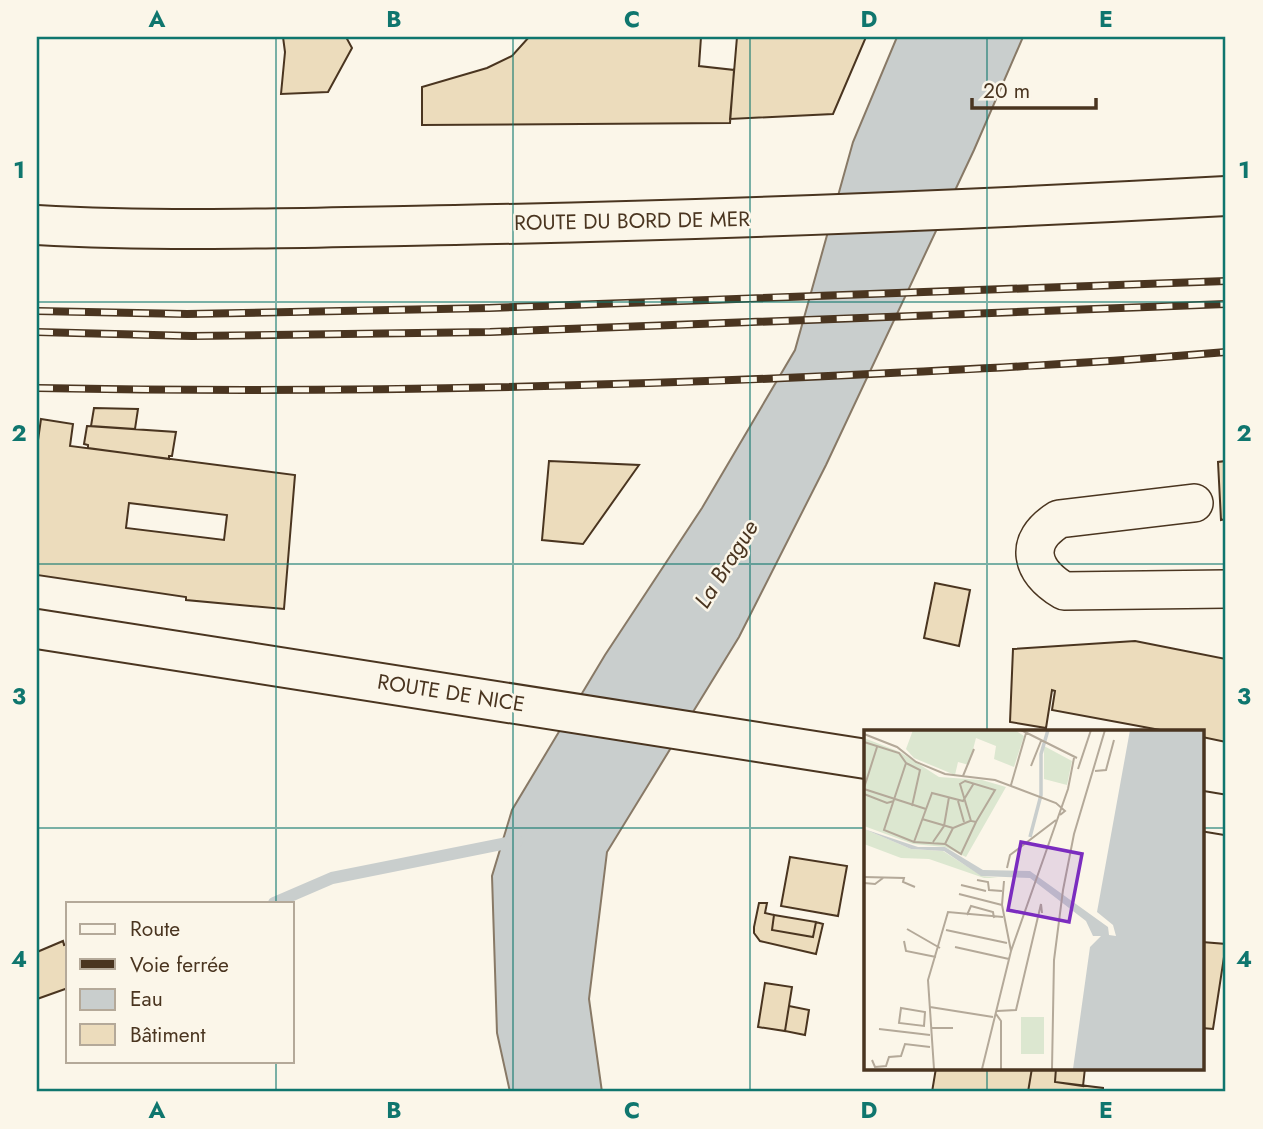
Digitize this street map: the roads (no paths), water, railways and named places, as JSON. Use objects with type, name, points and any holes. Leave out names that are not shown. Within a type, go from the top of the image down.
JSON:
[{"type":"main road","name":"ROUTE DU BORD DE MER","points":[[37,225],[219,229],[711,220],[1226,196]]},
{"type":"main road","name":"ROUTE DE NICE","points":[[37,629],[864,759]]},
{"type":"main road","points":[[1204,811],[1226,815]]},
{"type":"street","points":[[1194,503],[1059,519],[1048,525],[1040,535],[1034,556],[1037,566],[1053,584],[1064,591],[1226,589]]},
{"type":"water","name":"La Brague","points":[[897,37],[1023,37],[974,150],[826,465],[739,637],[607,852],[589,999],[602,1092],[510,1092],[497,1033],[492,876],[512,810],[605,655],[702,508],[795,350],[853,142]]},
{"type":"waterway","points":[[276,902],[332,878],[517,841]]},
{"type":"railway","points":[[37,311],[187,314],[489,308],[1226,281]]},
{"type":"railway","points":[[37,332],[192,336],[490,332],[1226,304]]},
{"type":"railway","points":[[37,388],[342,390],[647,383],[991,368],[1226,352]]}]
